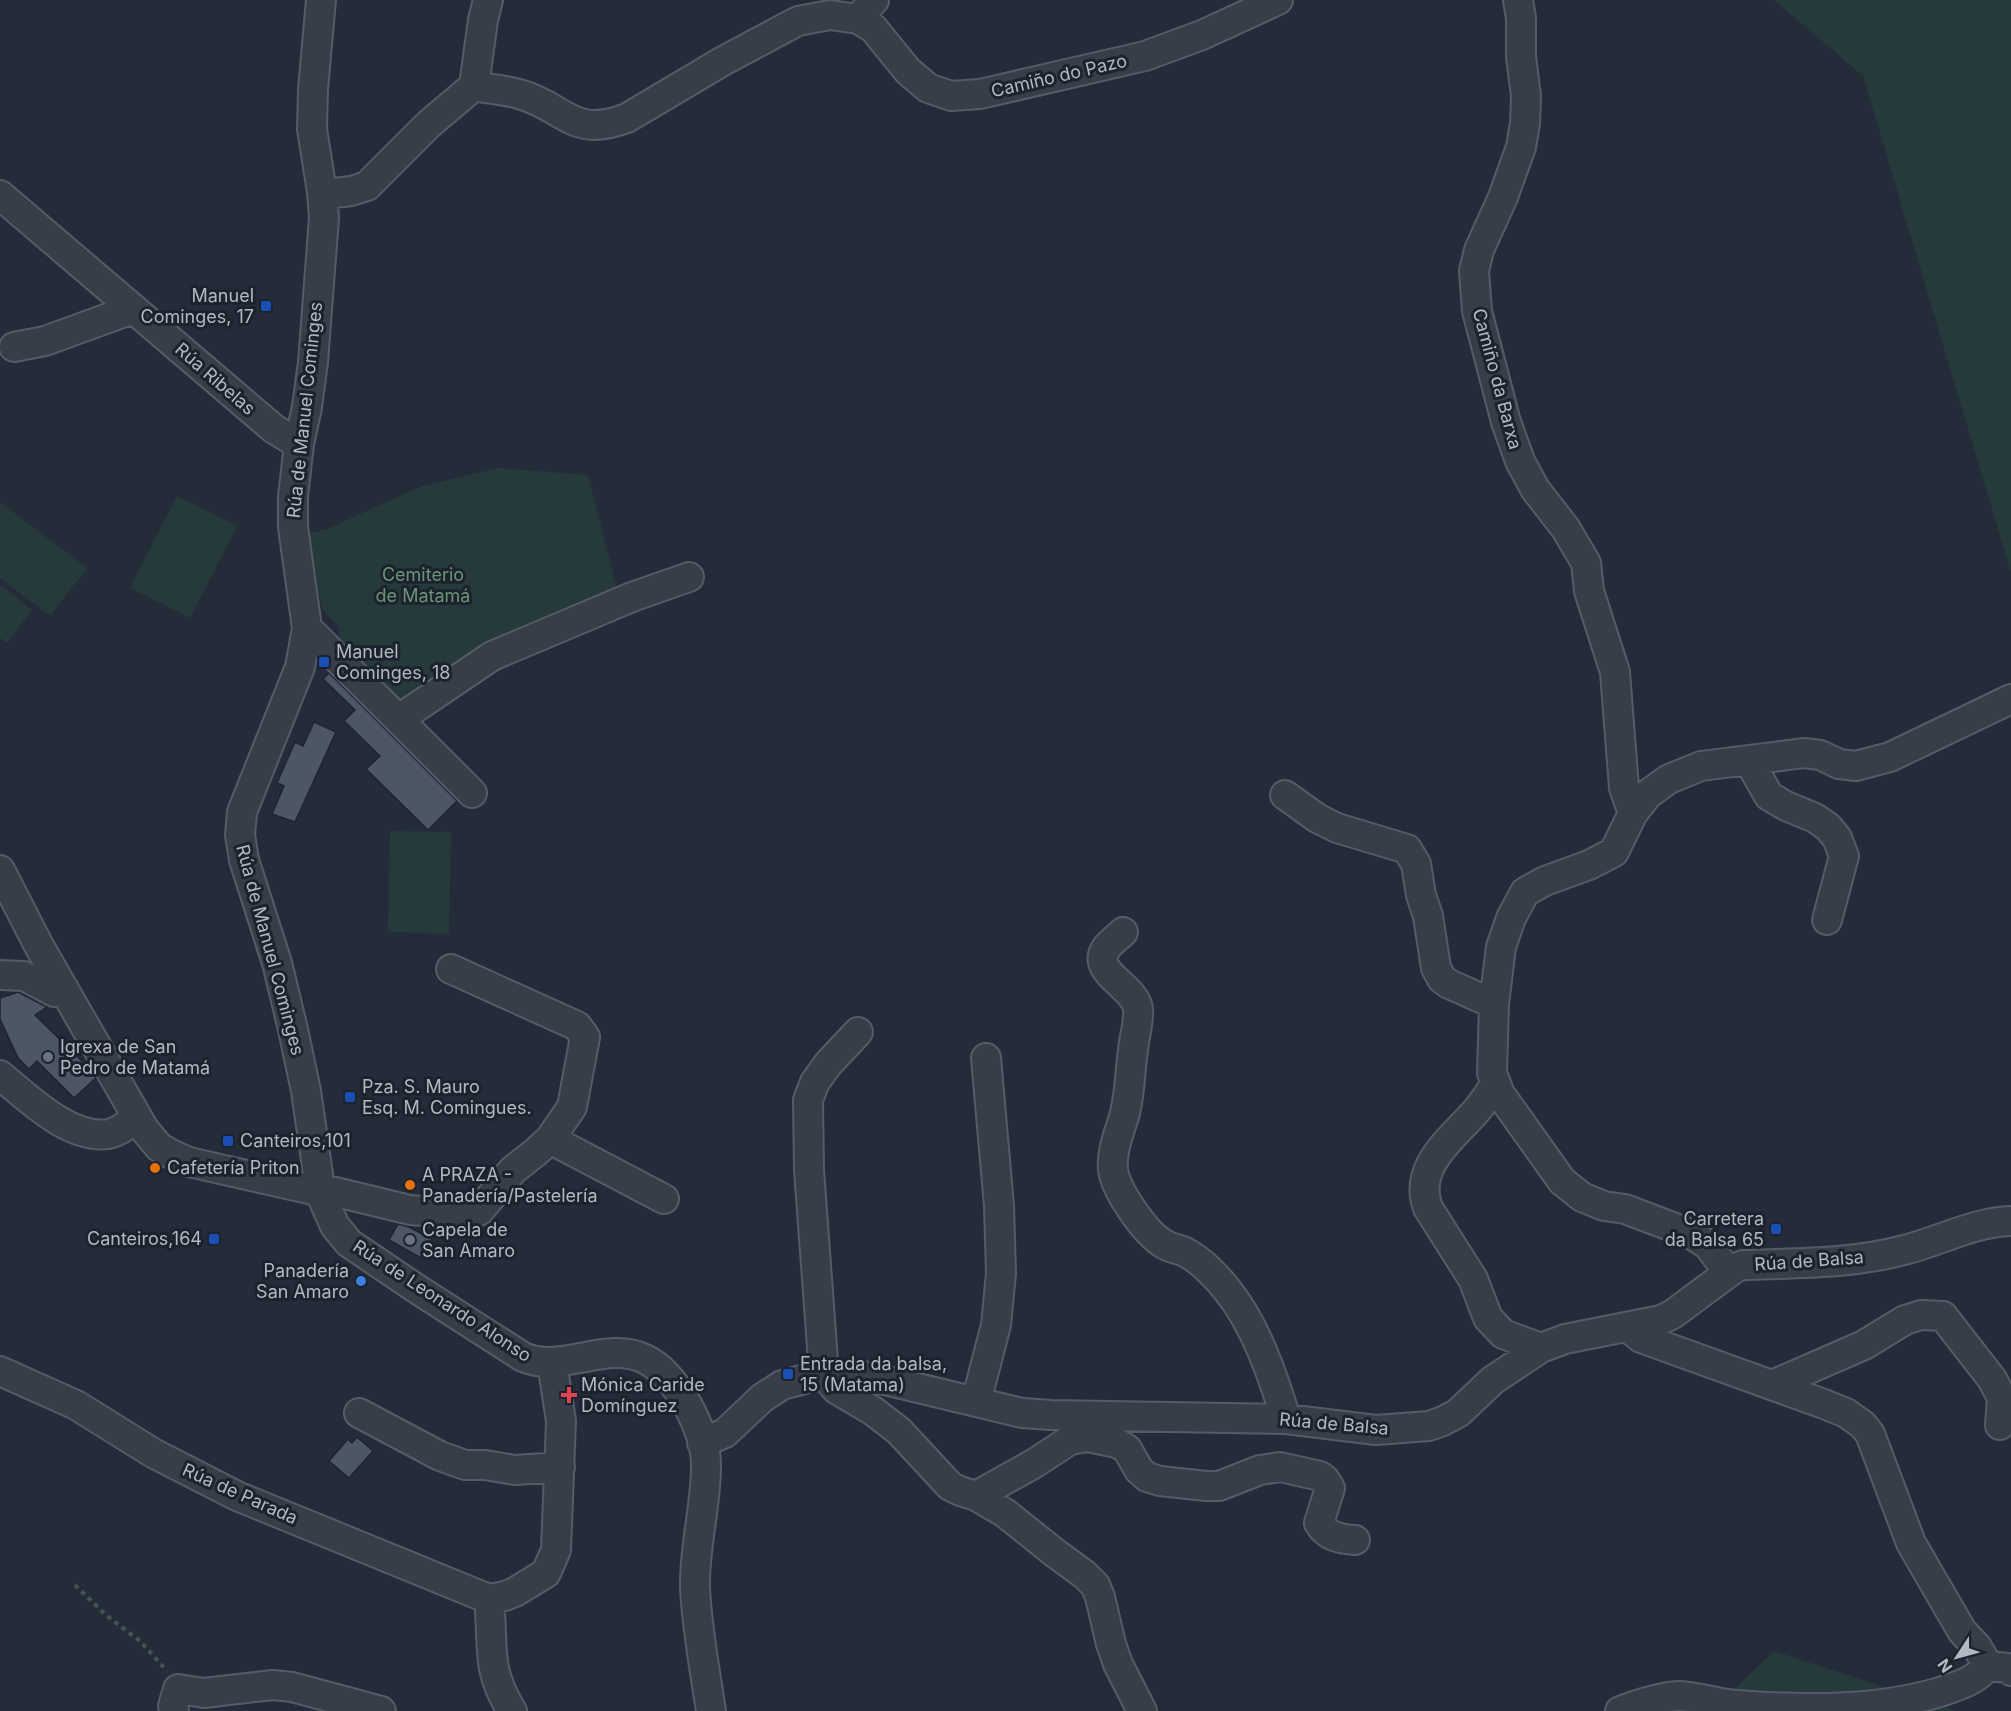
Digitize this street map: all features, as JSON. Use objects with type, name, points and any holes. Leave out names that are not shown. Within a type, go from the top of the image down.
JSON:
[{"type":"street","name":"Rúa de Manuel Cominges","points":[[321,0],[312,129],[324,218],[313,362],[299,444],[293,527],[306,628],[300,667],[242,812],[240,835],[249,879],[277,963],[292,1025],[306,1091],[321,1195]]},
{"type":"street","points":[[322,192],[351,191],[367,186],[429,124],[474,86],[483,20],[489,0]]},
{"type":"street","name":"Camiño do Pazo","points":[[474,86],[520,94],[572,121],[589,126],[610,125],[645,108],[723,61],[798,21],[866,10],[873,28],[908,71],[928,88],[951,96],[980,94],[1145,56],[1202,35],[1278,0]]},
{"type":"street","name":"Camiño da Barxa","points":[[1518,0],[1526,96],[1525,123],[1521,147],[1503,196],[1479,250],[1474,271],[1477,311],[1506,423],[1520,461],[1535,489],[1566,529],[1586,563],[1589,591],[1615,672],[1624,788],[1633,813]]},
{"type":"street","name":"Rúa Ribelas","points":[[0,195],[274,429],[299,444]]},
{"type":"street","points":[[14,347],[45,340],[133,309]]},
{"type":"street","points":[[399,718],[492,656],[632,597],[689,577]]},
{"type":"street","points":[[306,628],[472,793]]},
{"type":"street","points":[[1728,1272],[1708,1245],[1691,1234],[1625,1209],[1604,1206],[1582,1197],[1562,1182],[1500,1094],[1492,1073],[1494,1004],[1501,947],[1511,918],[1524,892],[1614,852],[1633,813],[1648,794],[1669,779],[1701,766],[1804,753],[1820,755],[1839,764],[1856,766],[1890,757],[2011,699]]},
{"type":"street","points":[[1749,761],[1769,796],[1828,826],[1837,838],[1844,856],[1827,920]]},
{"type":"street","points":[[1285,795],[1317,818],[1337,828],[1407,849],[1416,864],[1421,895],[1428,916],[1436,968],[1442,979],[1494,1004]]},
{"type":"street","points":[[0,870],[39,946],[137,1118],[159,1147],[189,1162],[313,1190],[321,1195],[336,1192],[410,1210],[466,1214],[478,1211],[513,1170],[550,1139],[572,1107],[585,1037],[577,1026],[451,969]]},
{"type":"street","points":[[1123,932],[1106,948],[1103,956],[1104,965],[1109,974],[1130,991],[1138,1007],[1130,1090],[1113,1157],[1113,1171],[1117,1183],[1140,1220],[1155,1238],[1164,1245],[1186,1252],[1198,1261],[1227,1289],[1240,1307],[1250,1323],[1286,1419]]},
{"type":"street","points":[[0,975],[24,976],[54,992],[64,989]]},
{"type":"street","points":[[858,1032],[828,1064],[815,1082],[808,1100],[809,1170],[824,1374],[836,1389],[886,1420],[899,1431],[950,1486],[976,1496],[1005,1513],[1095,1585],[1118,1664],[1142,1711]]},
{"type":"street","points":[[976,1402],[996,1324],[1001,1273],[998,1185],[986,1058]]},
{"type":"street","points":[[0,1075],[67,1126],[80,1132],[111,1134],[137,1118]]},
{"type":"street","points":[[1496,1083],[1478,1109],[1447,1140],[1437,1154],[1428,1172],[1424,1198],[1473,1279],[1488,1318],[1503,1334],[1541,1348]]},
{"type":"street","points":[[550,1139],[664,1199]]},
{"type":"street","name":"Rúa de Leonardo Alonso","points":[[321,1195],[335,1226],[349,1243],[523,1357],[532,1361],[552,1362],[614,1354],[636,1355],[646,1359],[669,1378],[683,1396],[702,1443],[706,1465],[695,1587],[711,1711]]},
{"type":"street","name":"Rúa de Balsa","points":[[702,1443],[725,1433],[762,1398],[782,1385],[824,1374],[872,1377],[1022,1413],[1100,1417],[1286,1419],[1376,1430],[1428,1426],[1458,1413],[1494,1380],[1541,1348],[1565,1339],[1648,1324],[1673,1314],[1728,1272],[1743,1265],[1841,1261],[1872,1257],[1905,1250],[1995,1221],[2011,1221]]},
{"type":"street","points":[[1772,1385],[1864,1345],[1905,1320],[1921,1315],[1943,1316],[1992,1379],[2002,1398],[2000,1425]]},
{"type":"street","points":[[1627,1327],[1641,1338],[1824,1404],[1846,1413],[1863,1425],[1876,1448],[1911,1544],[1962,1631],[1977,1647],[2004,1668]]},
{"type":"street","points":[[512,1711],[501,1693],[493,1672],[490,1652],[489,1599],[515,1592],[546,1573],[556,1550],[561,1413],[552,1362]]},
{"type":"street","name":"Rúa de Parada","points":[[0,1371],[76,1405],[153,1452],[237,1496],[489,1599]]},
{"type":"street","points":[[359,1413],[440,1456],[465,1465],[485,1465],[515,1470],[560,1467]]},
{"type":"street","points":[[1100,1417],[1102,1423],[1122,1437],[1139,1470],[1147,1477],[1160,1481],[1219,1486],[1270,1467],[1320,1476],[1330,1488],[1319,1523],[1323,1530],[1341,1539],[1355,1540]]},
{"type":"street","points":[[976,1496],[1035,1463],[1070,1440],[1087,1437],[1117,1443],[1127,1449]]},
{"type":"street","points":[[1620,1711],[1678,1696],[1735,1705],[1804,1710],[1858,1710],[1915,1702],[1968,1682],[1980,1675],[2004,1668]]},
{"type":"street","points":[[176,1700],[204,1693],[273,1686],[292,1687],[381,1711]]},
{"type":"path","points":[[75,1585],[107,1616],[140,1641],[166,1668],[176,1700]]},
{"type":"green space","points":[[1774,0],[2011,0],[2011,573],[1863,76]]},
{"type":"green space","name":"Cemiterio de Matamá","points":[[498,468],[588,475],[619,597],[402,706],[340,641],[339,627],[322,609],[309,533],[327,529],[422,486]]},
{"type":"green space","points":[[177,496],[237,526],[190,618],[130,588]]},
{"type":"green space","points":[[0,502],[87,568],[50,616],[0,578]]},
{"type":"green space","points":[[0,585],[32,610],[7,643],[0,638]]},
{"type":"green space","points":[[390,831],[451,832],[449,934],[388,932]]},
{"type":"green space","points":[[1774,1651],[1957,1711],[1712,1711]]},
{"type":"building","points":[[329,673],[457,801],[428,830],[366,769],[380,756],[344,721],[355,710],[323,679]]},
{"type":"building","points":[[314,722],[336,732],[295,822],[272,814],[284,786],[277,783],[295,742],[303,746]]},
{"type":"building","name":"Igrexa de San Pedro de Matamá","points":[[18,992],[47,1007],[35,1015],[92,1071],[96,1078],[74,1098],[37,1061],[29,1069],[18,1058],[0,1019],[0,998]]},
{"type":"building","name":"Capela de San Amaro","points":[[398,1224],[432,1239],[421,1258],[389,1240]]},
{"type":"building","points":[[357,1437],[373,1451],[349,1478],[329,1461],[348,1439],[352,1443]]},
{"type":"place","name":"Manuel Cominges, 17","points":[[266,306]]},
{"type":"place","name":"Manuel Cominges, 18","points":[[324,662]]},
{"type":"place","name":"Igrexa de San Pedro de Matamá","points":[[48,1057]]},
{"type":"place","name":"Pza. S. Mauro Esq. M. Comingues.","points":[[350,1097]]},
{"type":"place","name":"Canteiros,101","points":[[228,1141]]},
{"type":"place","name":"Cafetería Priton","points":[[155,1168]]},
{"type":"place","name":"A PRAZA - Panadería/Pastelería","points":[[410,1185]]},
{"type":"place","name":"Carretera da Balsa 65","points":[[1776,1229]]},
{"type":"place","name":"Canteiros,164","points":[[214,1239]]},
{"type":"place","name":"Capela de San Amaro","points":[[410,1240]]},
{"type":"place","name":"Panadería San Amaro","points":[[361,1281]]},
{"type":"place","name":"Entrada da balsa, 15 (Matama)","points":[[788,1374]]},
{"type":"place","name":"Mónica Caride Domínguez","points":[[569,1395]]}]
